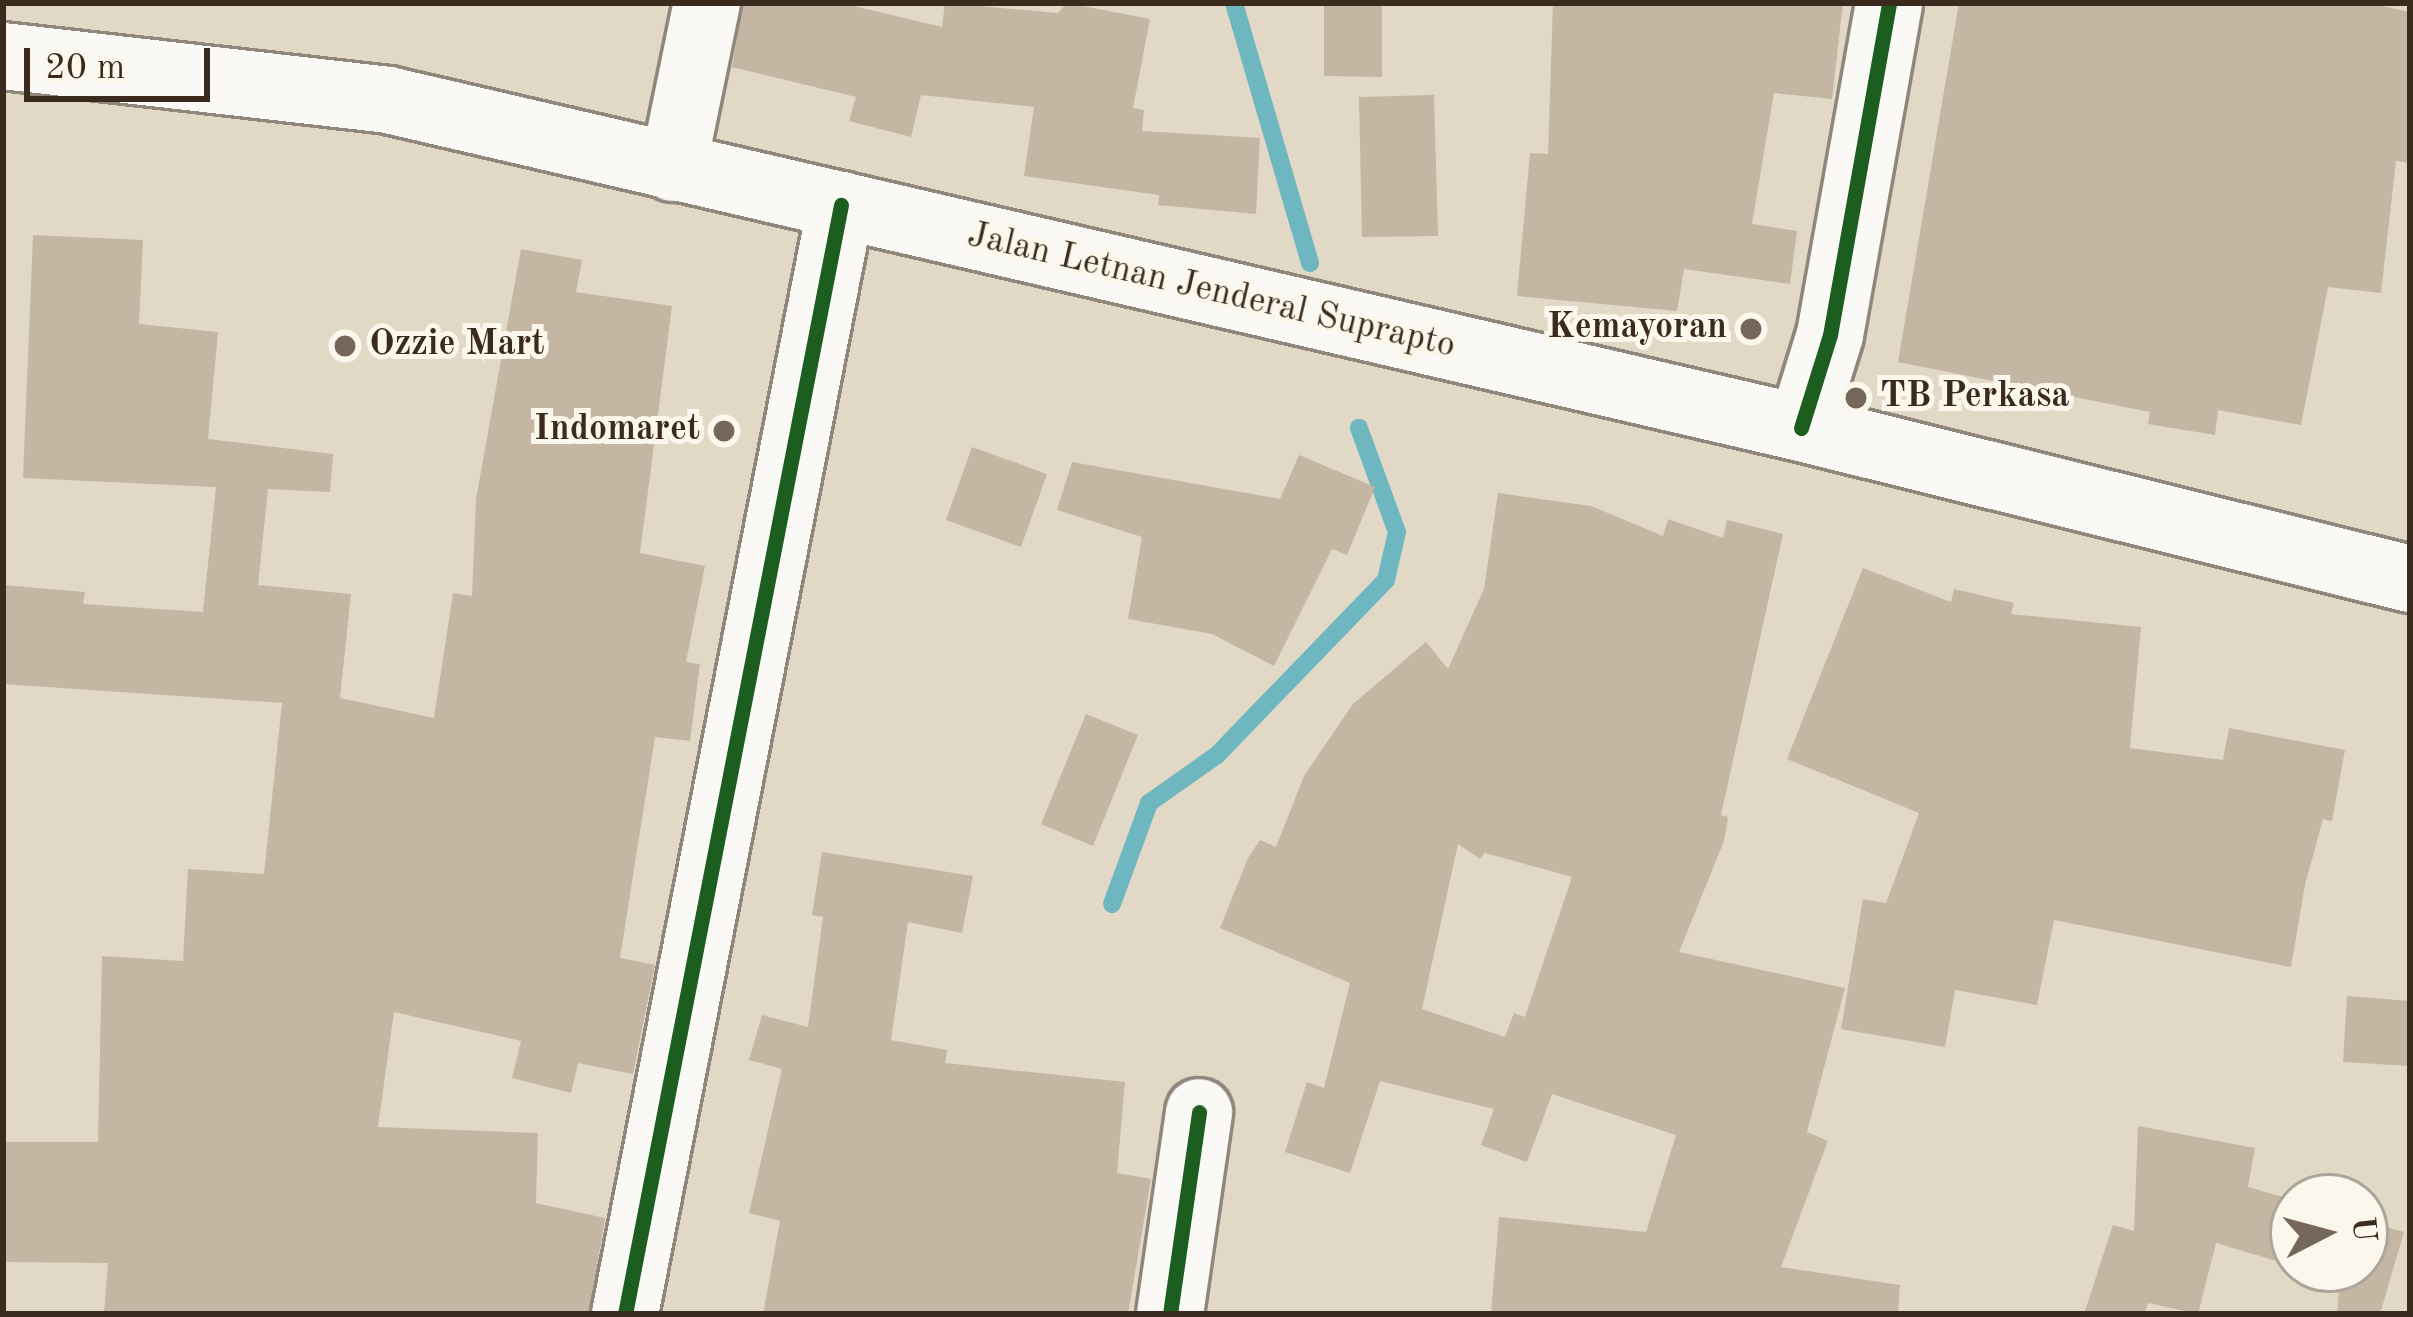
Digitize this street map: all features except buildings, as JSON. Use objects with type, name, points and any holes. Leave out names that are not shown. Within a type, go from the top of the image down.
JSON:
[{"type":"main road","points":[[673,168],[706,3]]},
{"type":"main road","points":[[1801,428],[1830,335],[1889,3]]},
{"type":"main road","name":"Jalan Letnan Jenderal Suprapto","points":[[3,56],[388,100],[1801,428],[2410,579]]},
{"type":"main road","points":[[625,1314],[842,205]]},
{"type":"main road","points":[[1171,1314],[1199,1112]]},
{"type":"waterway","points":[[1234,3],[1310,263]]},
{"type":"waterway","points":[[1112,904],[1149,803],[1217,755],[1386,580],[1397,532],[1359,428]]},
{"type":"cycle path","points":[[1801,428],[1830,335],[1889,3]]},
{"type":"cycle path","points":[[625,1314],[841,205]]},
{"type":"cycle path","points":[[1170,1314],[1199,1112]]},
{"type":"place","name":"Kemayoran","points":[[1751,329]]},
{"type":"place","name":"Ozzie Mart","points":[[345,346]]},
{"type":"place","name":"TB Perkasa","points":[[1856,398]]},
{"type":"place","name":"Indomaret","points":[[724,431]]}]
